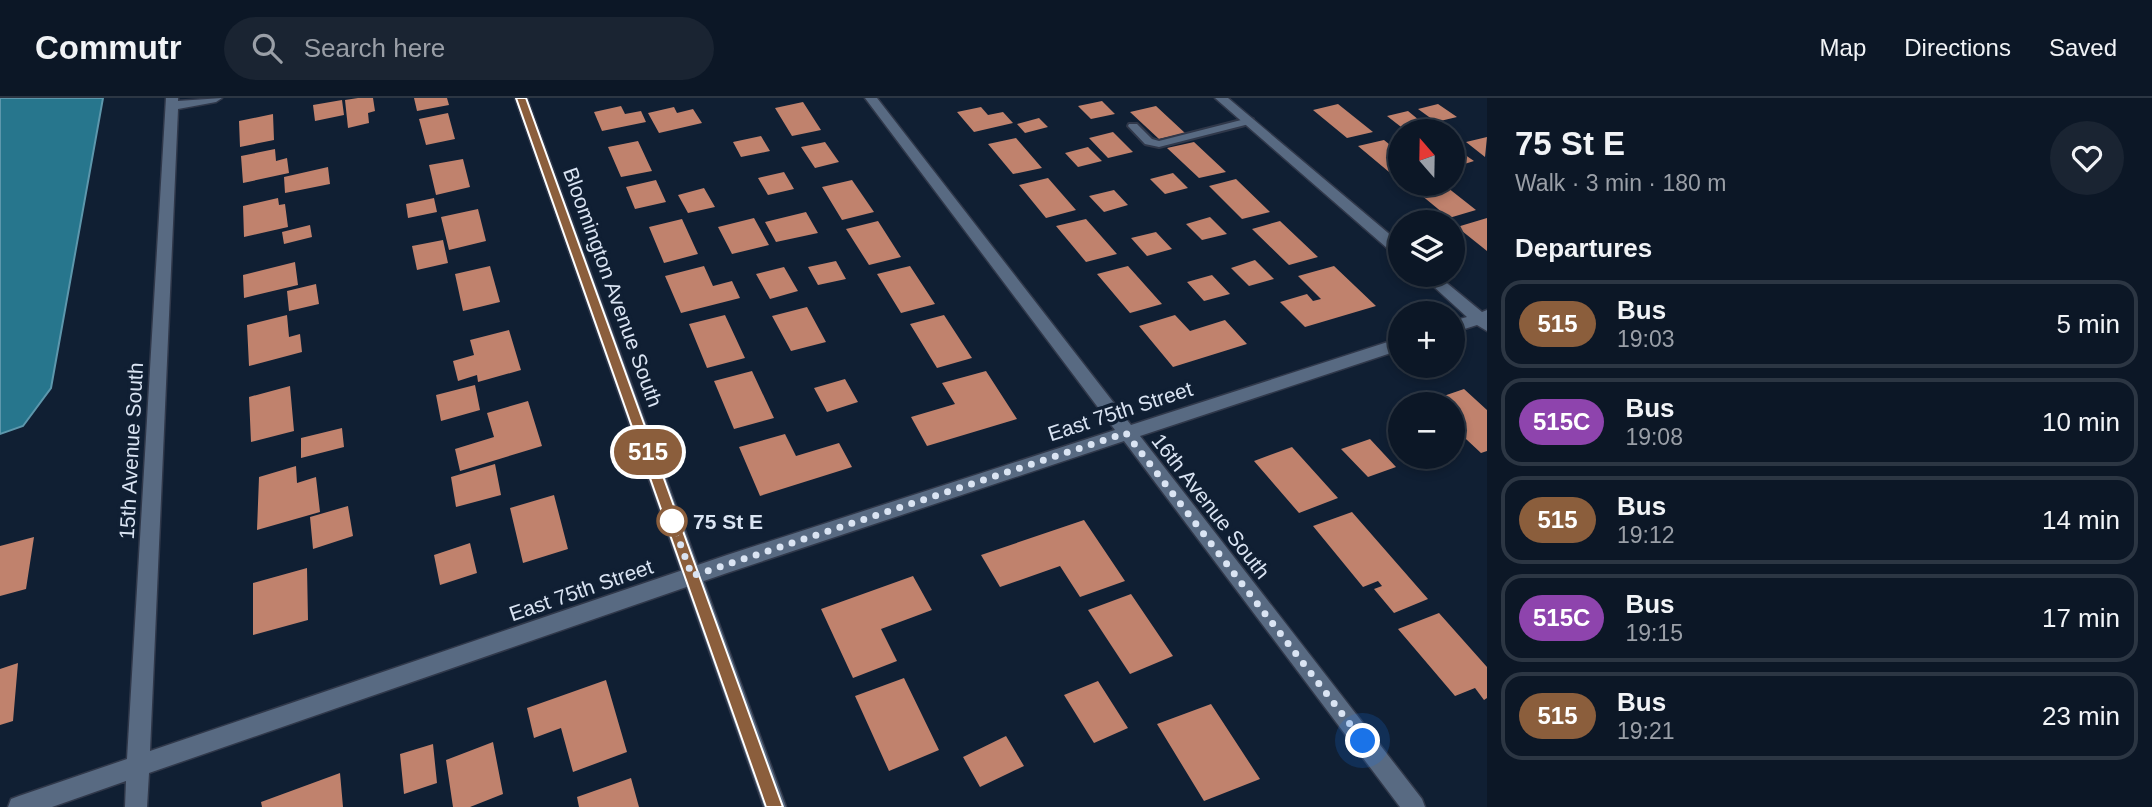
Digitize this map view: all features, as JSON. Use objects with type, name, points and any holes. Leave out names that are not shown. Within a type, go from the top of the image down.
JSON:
[{"type":"street","points":[[172,102],[216,98]]},
{"type":"street","name":"Bloomington Avenue South","points":[[521,98],[775,807]]},
{"type":"street","name":"16th Avenue South","points":[[871,98],[1414,807]]},
{"type":"street","points":[[1221,98],[1388,241]]},
{"type":"street","name":"15th Avenue South","points":[[136,807],[172,102]]},
{"type":"street","points":[[1443,287],[1485,320]]},
{"type":"street","points":[[1465,324],[1485,320]]},
{"type":"street","name":"East 75th Street","points":[[19,807],[692,576],[1388,348]]},
{"type":"lane","points":[[1133,126],[1149,142],[1158,144],[1249,121]]},
{"type":"water","points":[[0,98],[103,98],[51,388],[23,426],[0,434]]},
{"type":"building","points":[[373,98],[375,111],[368,113],[369,123],[348,128],[345,100]]},
{"type":"building","points":[[414,98],[447,98],[449,105],[417,111]]},
{"type":"building","points":[[342,100],[344,115],[315,121],[313,105]]},
{"type":"building","points":[[1102,101],[1115,114],[1091,119],[1078,106]]},
{"type":"building","points":[[803,102],[821,130],[792,136],[775,108]]},
{"type":"building","points":[[1338,104],[1373,132],[1347,138],[1313,110]]},
{"type":"building","points":[[1438,104],[1457,117],[1432,119],[1418,109]]},
{"type":"building","points":[[621,106],[625,114],[641,111],[646,122],[602,131],[594,112]]},
{"type":"building","points":[[1156,106],[1185,133],[1159,139],[1130,112]]},
{"type":"building","points":[[674,107],[677,113],[693,109],[702,123],[659,133],[648,113]]},
{"type":"building","points":[[981,107],[988,115],[1003,112],[1013,123],[974,132],[957,112]]},
{"type":"building","points":[[1408,111],[1418,119],[1391,119],[1387,116]]},
{"type":"building","points":[[448,113],[455,139],[426,145],[419,119]]},
{"type":"building","points":[[273,114],[274,140],[240,147],[239,121]]},
{"type":"building","points":[[1039,118],[1048,127],[1025,133],[1017,124]]},
{"type":"building","points":[[1113,132],[1133,152],[1108,158],[1089,138]]},
{"type":"building","points":[[761,136],[770,151],[741,157],[733,142]]},
{"type":"building","points":[[1487,137],[1485,157],[1466,142]]},
{"type":"building","points":[[1016,138],[1042,168],[1013,174],[988,144]]},
{"type":"building","points":[[1384,140],[1388,143],[1388,171],[1358,146]]},
{"type":"building","points":[[638,141],[652,171],[621,177],[608,147]]},
{"type":"building","points":[[825,142],[839,162],[815,168],[801,147]]},
{"type":"building","points":[[1194,142],[1226,172],[1199,178],[1167,148]]},
{"type":"building","points":[[1088,147],[1102,161],[1078,167],[1065,153]]},
{"type":"building","points":[[275,149],[276,161],[287,158],[289,173],[243,183],[241,156]]},
{"type":"building","points":[[1465,155],[1474,161],[1465,164]]},
{"type":"building","points":[[463,159],[470,187],[436,195],[429,165]]},
{"type":"building","points":[[328,167],[330,184],[285,193],[284,177]]},
{"type":"building","points":[[784,172],[794,189],[768,195],[758,178]]},
{"type":"building","points":[[1173,173],[1188,188],[1165,194],[1150,179]]},
{"type":"building","points":[[1048,178],[1076,210],[1046,218],[1019,185]]},
{"type":"building","points":[[1236,179],[1270,212],[1242,219],[1209,186]]},
{"type":"building","points":[[656,180],[666,202],[635,209],[626,187]]},
{"type":"building","points":[[852,180],[874,212],[842,220],[822,187]]},
{"type":"building","points":[[704,188],[715,207],[688,213],[678,195]]},
{"type":"building","points":[[1114,190],[1128,205],[1104,212],[1089,196]]},
{"type":"building","points":[[1422,196],[1458,196],[1476,210],[1465,213],[1465,210],[1439,210]]},
{"type":"building","points":[[278,198],[279,205],[285,204],[288,227],[244,237],[243,206]]},
{"type":"building","points":[[434,198],[437,212],[408,218],[406,204]]},
{"type":"building","points":[[478,209],[486,241],[449,250],[441,217]]},
{"type":"building","points":[[806,212],[818,233],[776,242],[765,222]]},
{"type":"building","points":[[1210,217],[1227,234],[1202,240],[1186,224]]},
{"type":"building","points":[[754,218],[769,245],[732,254],[718,227]]},
{"type":"building","points":[[1487,218],[1487,251],[1465,233],[1465,225]]},
{"type":"building","points":[[682,219],[698,254],[664,263],[649,227]]},
{"type":"building","points":[[1086,219],[1117,254],[1086,262],[1056,226]]},
{"type":"building","points":[[878,221],[901,257],[869,265],[846,229]]},
{"type":"building","points":[[1280,221],[1318,257],[1289,265],[1252,229]]},
{"type":"building","points":[[310,225],[312,237],[284,244],[282,232]]},
{"type":"building","points":[[1156,232],[1172,249],[1147,256],[1131,238]]},
{"type":"building","points":[[443,240],[448,263],[417,270],[412,246]]},
{"type":"building","points":[[1255,260],[1274,279],[1249,286],[1231,268]]},
{"type":"building","points":[[836,261],[846,279],[818,285],[808,267]]},
{"type":"building","points":[[295,262],[298,285],[244,298],[243,275]]},
{"type":"building","points":[[490,266],[500,302],[463,311],[455,274]]},
{"type":"building","points":[[704,266],[713,286],[732,281],[740,298],[681,313],[665,276]]},
{"type":"building","points":[[910,266],[935,304],[901,313],[877,274]]},
{"type":"building","points":[[1128,266],[1162,304],[1130,313],[1097,274]]},
{"type":"building","points":[[1334,266],[1376,306],[1305,327],[1280,302],[1307,294],[1313,301],[1321,299],[1298,276]]},
{"type":"building","points":[[784,267],[798,291],[770,299],[756,274]]},
{"type":"building","points":[[1212,275],[1230,294],[1204,301],[1187,282]]},
{"type":"building","points":[[316,284],[319,304],[289,311],[287,291]]},
{"type":"building","points":[[807,307],[826,342],[791,351],[772,316]]},
{"type":"building","points":[[287,315],[289,337],[300,334],[302,352],[249,366],[247,325]]},
{"type":"building","points":[[725,315],[745,358],[707,368],[689,324]]},
{"type":"building","points":[[944,315],[972,358],[937,368],[910,324]]},
{"type":"building","points":[[1175,315],[1190,331],[1225,320],[1247,344],[1173,367],[1139,326]]},
{"type":"building","points":[[509,330],[521,370],[478,382],[477,375],[458,381],[453,361],[474,355],[470,340]]},
{"type":"building","points":[[752,371],[774,418],[734,429],[714,381]]},
{"type":"building","points":[[986,371],[1017,419],[927,446],[911,417],[955,404],[942,383]]},
{"type":"building","points":[[845,379],[858,402],[827,412],[814,388]]},
{"type":"building","points":[[475,385],[480,410],[441,421],[436,395]]},
{"type":"building","points":[[290,386],[294,431],[251,442],[249,397]]},
{"type":"building","points":[[1464,389],[1487,410],[1487,451],[1481,453],[1465,438],[1465,392],[1455,392]]},
{"type":"building","points":[[528,401],[542,446],[460,471],[455,449],[494,437],[487,413]]},
{"type":"building","points":[[342,428],[344,447],[301,458],[301,438]]},
{"type":"building","points":[[785,434],[796,456],[839,443],[852,467],[760,496],[739,447]]},
{"type":"building","points":[[1370,439],[1388,458],[1388,469],[1390,469],[1368,477],[1341,449]]},
{"type":"building","points":[[1292,447],[1338,498],[1299,513],[1254,461]]},
{"type":"building","points":[[495,464],[501,495],[456,507],[451,477]]},
{"type":"building","points":[[296,466],[297,483],[316,477],[320,512],[257,530],[259,477]]},
{"type":"building","points":[[554,495],[568,549],[523,563],[510,508]]},
{"type":"building","points":[[348,506],[353,536],[313,549],[310,517]]},
{"type":"building","points":[[1352,512],[1428,599],[1394,613],[1374,589],[1382,586],[1378,581],[1363,587],[1313,526]]},
{"type":"building","points":[[1084,520],[1125,581],[1080,597],[1060,566],[1000,587],[981,555]]},
{"type":"building","points":[[34,537],[26,589],[0,596],[0,546]]},
{"type":"building","points":[[470,543],[477,573],[440,585],[434,555]]},
{"type":"building","points":[[307,568],[308,620],[253,635],[253,583]]},
{"type":"building","points":[[913,576],[932,610],[881,629],[897,661],[853,678],[821,609]]},
{"type":"building","points":[[1131,594],[1173,656],[1130,674],[1088,610]]},
{"type":"building","points":[[1439,613],[1487,667],[1487,698],[1484,700],[1475,688],[1455,696],[1398,629]]},
{"type":"building","points":[[18,663],[13,721],[0,725],[0,669]]},
{"type":"building","points":[[904,678],[939,750],[889,771],[855,696]]},
{"type":"building","points":[[606,680],[627,752],[573,772],[561,728],[534,738],[527,708]]},
{"type":"building","points":[[1098,681],[1128,728],[1094,743],[1064,695]]},
{"type":"building","points":[[1211,704],[1260,779],[1204,801],[1157,724]]},
{"type":"building","points":[[1006,736],[1024,766],[980,787],[963,757]]},
{"type":"building","points":[[493,742],[503,794],[470,807],[453,807],[446,760]]},
{"type":"building","points":[[433,744],[437,783],[404,794],[400,754]]},
{"type":"building","points":[[340,773],[343,807],[262,807],[261,802]]},
{"type":"building","points":[[631,778],[639,807],[579,807],[577,797]]},
{"type":"bus line","name":"515","points":[[521,98],[775,807]]},
{"type":"place","name":"75 St E","points":[[672,521]]},
{"type":"route","points":[[672,521],[692,576],[1126,433],[1363,741]]}]
